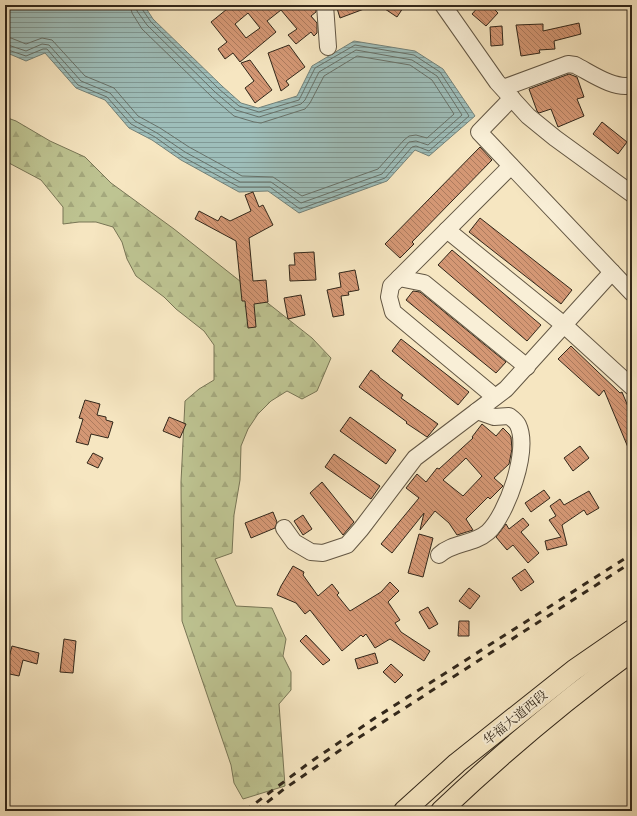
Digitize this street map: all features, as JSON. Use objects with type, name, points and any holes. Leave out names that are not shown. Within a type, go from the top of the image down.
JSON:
[{"type":"main road","name":"华福大道西段","points":[[404,811],[457,763],[568,675],[632,630]]},
{"type":"main road","name":"华福大道西段","points":[[441,811],[486,770],[592,680],[632,651]]},
{"type":"street","points":[[325,5],[328,47]]},
{"type":"street","points":[[443,5],[507,93],[528,116],[555,138],[632,194]]},
{"type":"street","points":[[632,85],[627,87],[614,85],[575,64],[568,64],[507,93],[479,132],[632,293]]},
{"type":"street","points":[[495,397],[393,312],[389,297],[391,286],[511,166]]},
{"type":"street","points":[[447,230],[564,325],[632,388]]},
{"type":"street","points":[[284,528],[294,542],[311,552],[323,553],[347,545],[415,458],[506,389],[612,272]]},
{"type":"street","points":[[399,278],[424,283],[527,367]]},
{"type":"street","points":[[439,554],[454,545],[475,540],[488,532],[498,521],[518,470],[522,444],[518,424],[509,416],[494,417],[477,411]]},
{"type":"green space","points":[[5,117],[16,121],[50,141],[85,157],[111,183],[174,229],[312,338],[331,358],[317,391],[302,399],[287,391],[271,401],[258,414],[248,429],[241,446],[240,480],[234,515],[232,553],[215,559],[236,606],[272,608],[286,639],[283,656],[291,672],[291,690],[279,704],[285,786],[243,799],[234,783],[231,765],[182,621],[181,482],[185,401],[199,389],[214,380],[214,345],[204,331],[176,309],[164,297],[136,276],[127,259],[122,242],[113,227],[96,222],[63,224],[63,207],[41,180],[9,163],[5,165]]},
{"type":"water","points":[[5,5],[144,5],[153,19],[222,86],[241,103],[258,108],[297,96],[312,66],[354,41],[415,51],[443,69],[475,116],[429,156],[415,150],[387,181],[299,213],[268,191],[239,192],[181,160],[152,140],[129,128],[105,100],[76,88],[45,53],[26,61],[5,52]]},
{"type":"building","points":[[232,5],[316,5],[316,12],[311,16],[317,23],[317,33],[314,36],[311,32],[296,44],[288,35],[297,29],[281,10],[267,21],[276,32],[240,62],[233,53],[225,59],[218,49],[227,42],[211,22]],"holes":[[[248,13],[260,28],[246,38],[235,24]]]},
{"type":"building","points":[[336,5],[372,5],[372,6],[340,18]]},
{"type":"building","points":[[379,5],[405,5],[397,17]]},
{"type":"building","points":[[480,5],[490,5],[498,13],[486,26],[472,14]]},
{"type":"building","points":[[579,23],[581,34],[554,41],[555,49],[539,50],[540,53],[521,56],[516,25],[543,24],[543,31]]},
{"type":"building","points":[[502,26],[503,45],[491,46],[490,27]]},
{"type":"building","points":[[289,45],[305,67],[286,81],[289,85],[281,91],[268,53]]},
{"type":"building","points":[[250,60],[272,90],[255,103],[245,88],[254,81],[241,63]]},
{"type":"building","points":[[569,74],[577,77],[584,97],[577,99],[584,116],[558,127],[551,109],[539,113],[537,111],[529,89]]},
{"type":"building","points":[[602,122],[627,142],[618,154],[593,134]]},
{"type":"building","points":[[480,147],[492,160],[412,242],[414,244],[400,258],[385,244]]},
{"type":"building","points":[[253,192],[259,207],[263,205],[273,225],[249,238],[253,281],[266,280],[268,302],[254,304],[256,327],[248,328],[245,301],[242,301],[236,241],[195,219],[199,211],[218,221],[221,216],[230,221],[251,211],[245,195]]},
{"type":"building","points":[[480,218],[572,290],[561,304],[469,232]]},
{"type":"building","points":[[452,250],[541,325],[527,341],[438,265]]},
{"type":"building","points":[[314,252],[316,280],[290,281],[289,265],[295,265],[294,253]]},
{"type":"building","points":[[355,270],[359,290],[348,292],[349,295],[341,296],[344,315],[333,317],[327,290],[341,287],[339,273]]},
{"type":"building","points":[[413,291],[420,292],[506,362],[496,373],[406,300]]},
{"type":"building","points":[[301,295],[305,315],[288,319],[284,298]]},
{"type":"building","points":[[401,339],[469,392],[458,405],[392,351]]},
{"type":"building","points":[[571,346],[620,393],[622,392],[632,416],[632,457],[604,390],[599,396],[558,359]]},
{"type":"building","points":[[371,370],[403,395],[401,398],[438,424],[427,437],[359,387]]},
{"type":"building","points":[[85,400],[100,404],[97,415],[106,417],[106,420],[113,422],[108,438],[91,434],[88,445],[76,442],[83,419],[79,418]]},
{"type":"building","points":[[169,417],[186,424],[180,438],[163,431]]},
{"type":"building","points":[[350,417],[396,450],[386,464],[340,431]]},
{"type":"building","points":[[482,424],[496,436],[503,428],[511,437],[512,449],[509,464],[494,478],[503,486],[490,499],[488,497],[466,519],[473,530],[457,535],[449,523],[435,511],[420,530],[424,513],[392,553],[381,544],[419,498],[406,488],[417,474],[426,482],[437,468],[439,469],[473,438],[472,437]],"holes":[[[466,458],[482,476],[463,496],[443,480]]]},
{"type":"building","points":[[580,446],[589,458],[573,471],[564,458]]},
{"type":"building","points":[[93,453],[103,458],[98,468],[87,463]]},
{"type":"building","points":[[334,454],[380,486],[371,499],[325,467]]},
{"type":"building","points":[[322,482],[354,522],[343,535],[310,493]]},
{"type":"building","points":[[544,490],[550,498],[531,512],[525,503]]},
{"type":"building","points":[[589,491],[599,508],[587,515],[584,510],[562,525],[567,545],[547,550],[545,541],[561,537],[549,520],[556,516],[550,506],[560,499],[564,505]]},
{"type":"building","points":[[273,512],[277,522],[275,528],[251,538],[245,523]]},
{"type":"building","points":[[303,515],[312,529],[303,535],[294,521]]},
{"type":"building","points":[[523,518],[529,525],[521,532],[539,553],[528,563],[513,545],[507,550],[496,537],[506,524],[509,529]]},
{"type":"building","points":[[419,534],[433,538],[423,577],[408,573]]},
{"type":"building","points":[[293,566],[304,572],[303,575],[318,596],[332,584],[339,593],[337,595],[350,611],[381,592],[390,582],[399,591],[388,602],[400,620],[395,623],[401,632],[430,651],[424,661],[390,639],[375,648],[366,634],[363,637],[361,635],[342,651],[310,610],[305,614],[296,603],[277,595]]},
{"type":"building","points":[[525,569],[534,582],[521,591],[512,578]]},
{"type":"building","points":[[469,588],[480,596],[470,609],[459,601]]},
{"type":"building","points":[[428,607],[438,624],[429,629],[419,612]]},
{"type":"building","points":[[459,621],[469,621],[469,636],[458,636]]},
{"type":"building","points":[[306,635],[330,660],[323,665],[300,641]]},
{"type":"building","points":[[64,639],[76,641],[73,673],[60,672]]},
{"type":"building","points":[[12,646],[39,653],[37,664],[23,660],[19,676],[5,673]]},
{"type":"building","points":[[375,653],[378,663],[358,669],[355,659]]},
{"type":"building","points":[[391,664],[403,675],[395,683],[383,672]]},
{"type":"railway","points":[[245,811],[309,763],[375,718],[632,554]]},
{"type":"railway","points":[[256,811],[284,789],[355,740],[632,562]]}]
